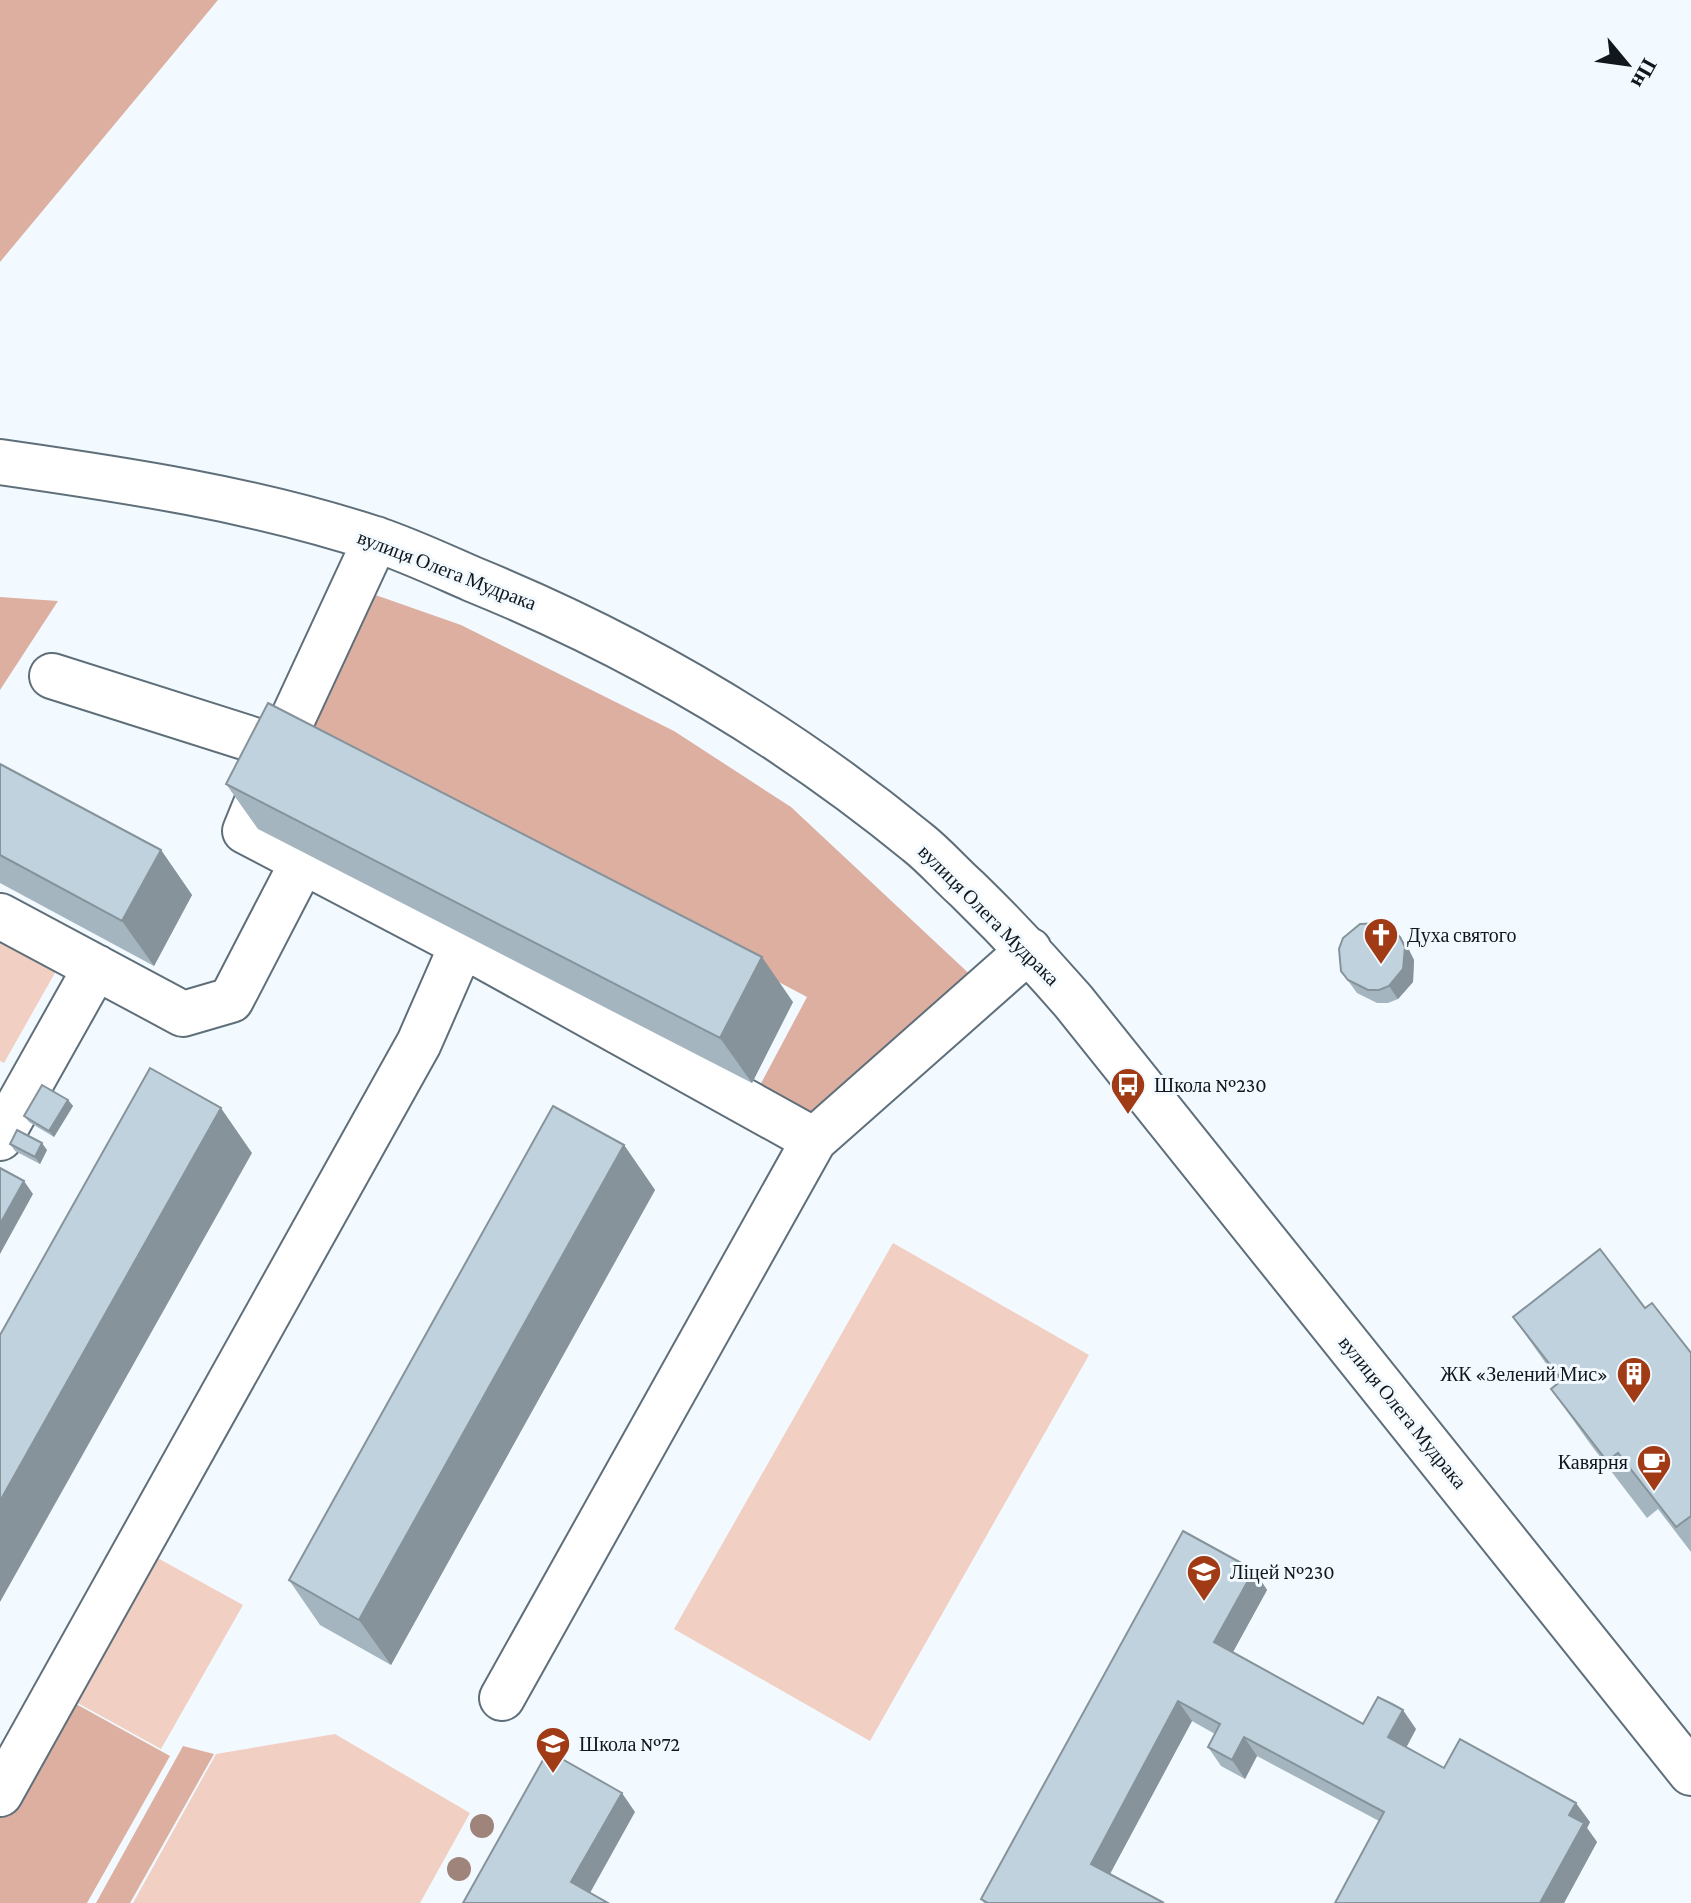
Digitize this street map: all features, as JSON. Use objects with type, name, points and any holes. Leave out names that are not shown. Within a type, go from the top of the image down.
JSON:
[{"type":"street","name":"вулиця Олега Мудрака","points":[[0,462],[164,486],[262,508],[376,539],[547,609],[687,683],[771,735],[838,781],[920,844],[1029,950],[1151,1096],[1691,1773]]},
{"type":"street","points":[[376,539],[279,748],[245,831],[470,949],[814,1140]]},
{"type":"street","points":[[52,676],[279,748]]},
{"type":"street","points":[[0,916],[183,1014],[231,1000],[302,863]]},
{"type":"street","points":[[0,1794],[419,1043],[454,963],[470,949]]},
{"type":"street","points":[[502,1698],[814,1140],[1029,950]]},
{"type":"street","points":[[0,1138],[96,967]]},
{"type":"shaded area","points":[[0,0],[218,0],[0,262]]},
{"type":"shaded area","points":[[364,591],[461,625],[674,731],[791,807],[977,981],[811,1129],[757,1091],[807,997],[299,728]]},
{"type":"shaded area","points":[[0,597],[58,601],[0,690]]},
{"type":"shaded area","points":[[0,939],[56,971],[4,1063],[0,1061]]},
{"type":"shaded area","points":[[893,1243],[1089,1355],[870,1741],[674,1629]]},
{"type":"shaded area","points":[[154,1556],[243,1605],[161,1749],[74,1701]]},
{"type":"shaded area","points":[[58,1694],[170,1756],[87,1903],[0,1903],[0,1799]]},
{"type":"shaded area","points":[[335,1734],[470,1813],[420,1903],[133,1903],[216,1754]]},
{"type":"shaded area","points":[[183,1746],[214,1754],[130,1903],[96,1903]]},
{"type":"building","points":[[268,703],[762,957],[720,1038],[226,784]]},
{"type":"building","points":[[0,764],[161,850],[122,921],[0,855]]},
{"type":"building","name":"Духа святого","points":[[1382,923],[1400,937],[1405,947],[1403,969],[1389,986],[1368,990],[1348,980],[1341,971],[1339,949],[1343,938],[1360,924]]},
{"type":"building","points":[[150,1068],[221,1108],[0,1501],[0,1335]]},
{"type":"building","points":[[42,1085],[68,1100],[49,1131],[24,1116]]},
{"type":"building","points":[[553,1106],[624,1145],[359,1620],[289,1580]]},
{"type":"building","points":[[17,1130],[42,1143],[35,1157],[10,1144]]},
{"type":"building","points":[[0,1168],[24,1181],[0,1224]]},
{"type":"building","name":"ЖК «Зелений Мис»","points":[[1600,1249],[1645,1308],[1652,1303],[1691,1353],[1691,1516],[1676,1527],[1618,1453],[1607,1461],[1551,1389],[1562,1380],[1513,1317]]},
{"type":"building","points":[[1183,1531],[1254,1570],[1214,1642],[1363,1724],[1378,1697],[1403,1710],[1388,1737],[1444,1768],[1460,1739],[1576,1803],[1569,1815],[1584,1823],[1540,1903],[1335,1903],[1384,1812],[1244,1737],[1232,1760],[1208,1747],[1220,1724],[1178,1701],[1091,1864],[1164,1903],[988,1903],[981,1899]]},
{"type":"building","points":[[548,1751],[622,1793],[571,1882],[608,1903],[463,1903]]},
{"type":"place","name":"Духа святого","points":[[1381,966]]},
{"type":"place","name":"Школа №230","points":[[1128,1116]]},
{"type":"place","name":"ЖК «Зелений Мис»","points":[[1634,1405]]},
{"type":"place","name":"Кавярня","points":[[1654,1493]]},
{"type":"place","name":"Ліцей №230","points":[[1204,1603]]},
{"type":"place","name":"Школа №72","points":[[553,1775]]}]
